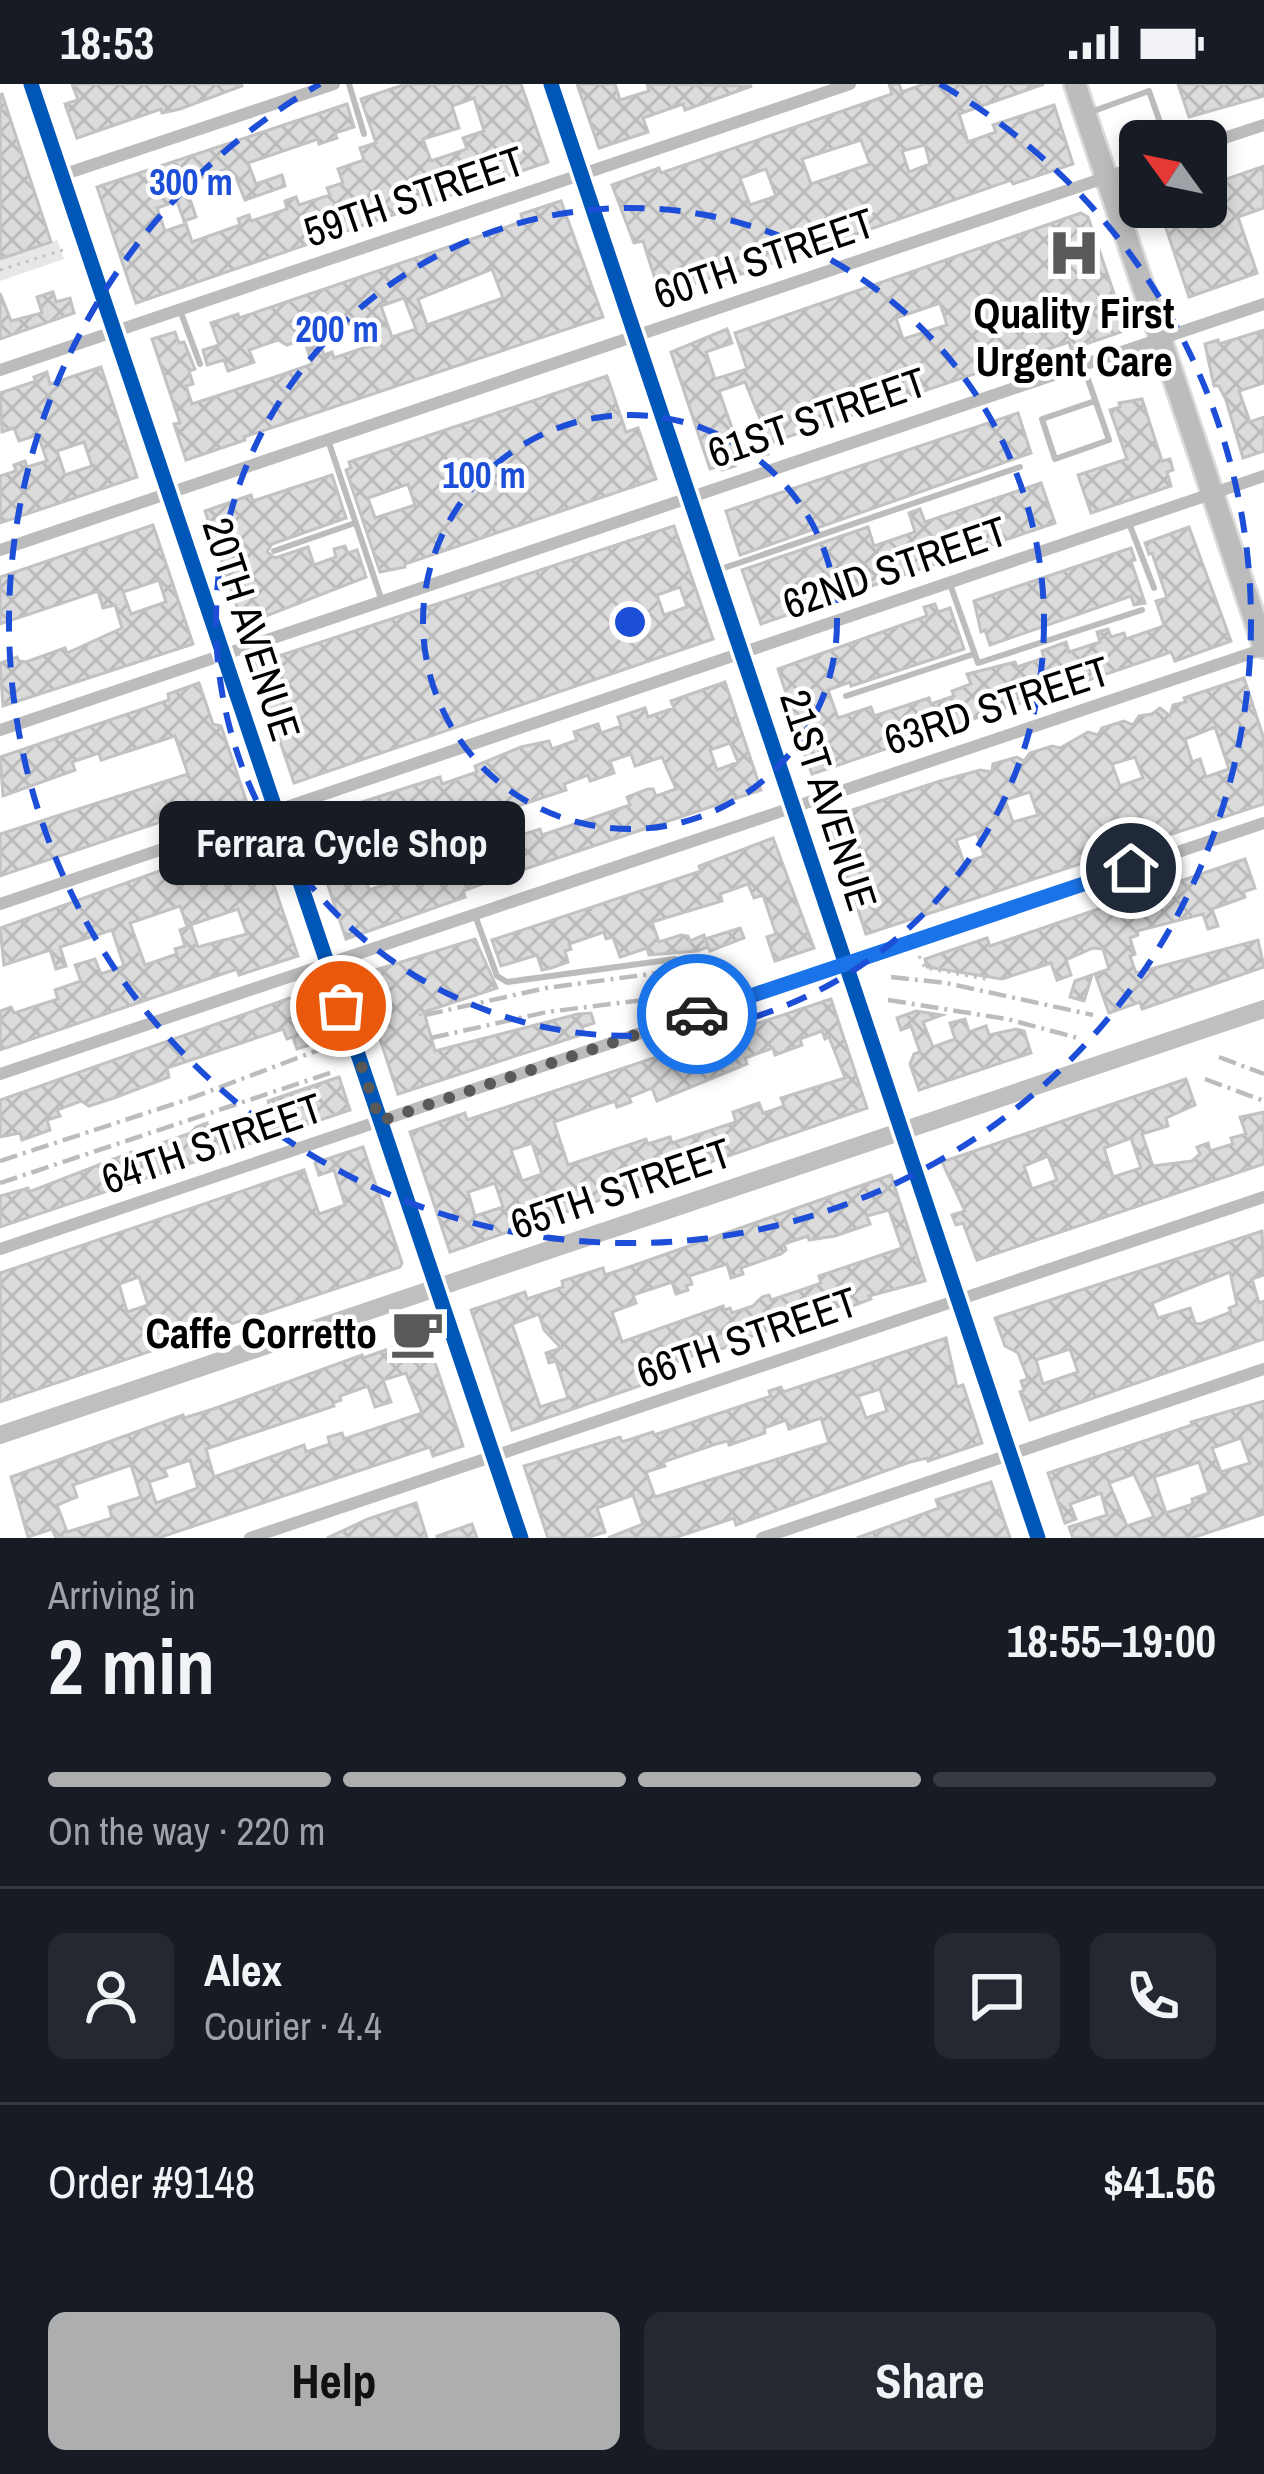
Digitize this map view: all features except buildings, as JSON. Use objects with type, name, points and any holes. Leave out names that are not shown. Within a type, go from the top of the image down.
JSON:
[{"type":"main road","points":[[1075,84],[1264,648]]},
{"type":"main road","name":"65TH STREET","points":[[0,1435],[1264,1010]]},
{"type":"street","name":"20TH AVENUE","points":[[32,84],[520,1538]]},
{"type":"street","points":[[62,176],[334,84]]},
{"type":"street","name":"21ST AVENUE","points":[[551,84],[1038,1538]]},
{"type":"street","name":"59TH STREET","points":[[0,370],[850,84]]},
{"type":"street","points":[[1227,137],[1264,124]]},
{"type":"street","name":"60TH STREET","points":[[0,550],[1119,173]]},
{"type":"street","name":"61ST STREET","points":[[0,730],[1264,304]]},
{"type":"street","name":"62ND STREET","points":[[0,904],[1264,476]]},
{"type":"street","name":"63RD STREET","points":[[0,1074],[1264,648]]},
{"type":"street","name":"64TH STREET","points":[[0,1249],[1264,823]]},
{"type":"street","name":"66TH STREET","points":[[250,1538],[1264,1197]]},
{"type":"street","points":[[762,1538],[1264,1369]]},
{"type":"lane","points":[[349,84],[364,134]]},
{"type":"lane","points":[[1085,114],[1149,91],[1159,120]]},
{"type":"lane","points":[[180,309],[200,364]]},
{"type":"lane","points":[[1083,365],[1109,440],[1055,459],[1042,418],[1095,401]]},
{"type":"lane","points":[[328,440],[382,602]]},
{"type":"lane","points":[[715,571],[1019,467]]},
{"type":"lane","points":[[274,551],[356,523]]},
{"type":"lane","points":[[1129,523],[1154,588]]},
{"type":"lane","points":[[950,584],[978,663],[1142,610]]},
{"type":"lane","points":[[846,697],[974,654]]},
{"type":"lane","points":[[475,914],[503,982],[675,959]]},
{"type":"path","points":[[0,271],[66,249]]},
{"type":"path","points":[[919,954],[925,968],[989,980]]},
{"type":"shaded area","points":[[57,240],[64,259],[0,281],[0,259]]},
{"type":"railway","points":[[425,1015],[546,988],[665,972]]},
{"type":"railway","points":[[891,977],[946,983],[1093,1015]]},
{"type":"railway","points":[[431,1038],[547,1012],[667,997]]},
{"type":"railway","points":[[888,1000],[1007,1019],[1078,1038]]},
{"type":"railway","points":[[0,1161],[186,1100],[329,1046]]},
{"type":"railway","points":[[1219,1057],[1264,1074]]},
{"type":"railway","points":[[0,1183],[336,1071]]},
{"type":"railway","points":[[1205,1079],[1264,1101]]},
{"type":"cycle path","points":[[31,84],[521,1538]]},
{"type":"cycle path","points":[[551,84],[1038,1538]]},
{"type":"way so far","points":[[341,1006],[380,1121],[697,1014]]},
{"type":"place","name":"Quality First Urgent Care","points":[[1074,253]]},
{"type":"place","name":"Ferrara Cycle Shop","points":[[341,1006]]},
{"type":"place","name":"Caffe Corretto","points":[[417,1333]]},
{"type":"route","points":[[697,1014],[1131,868]]}]
